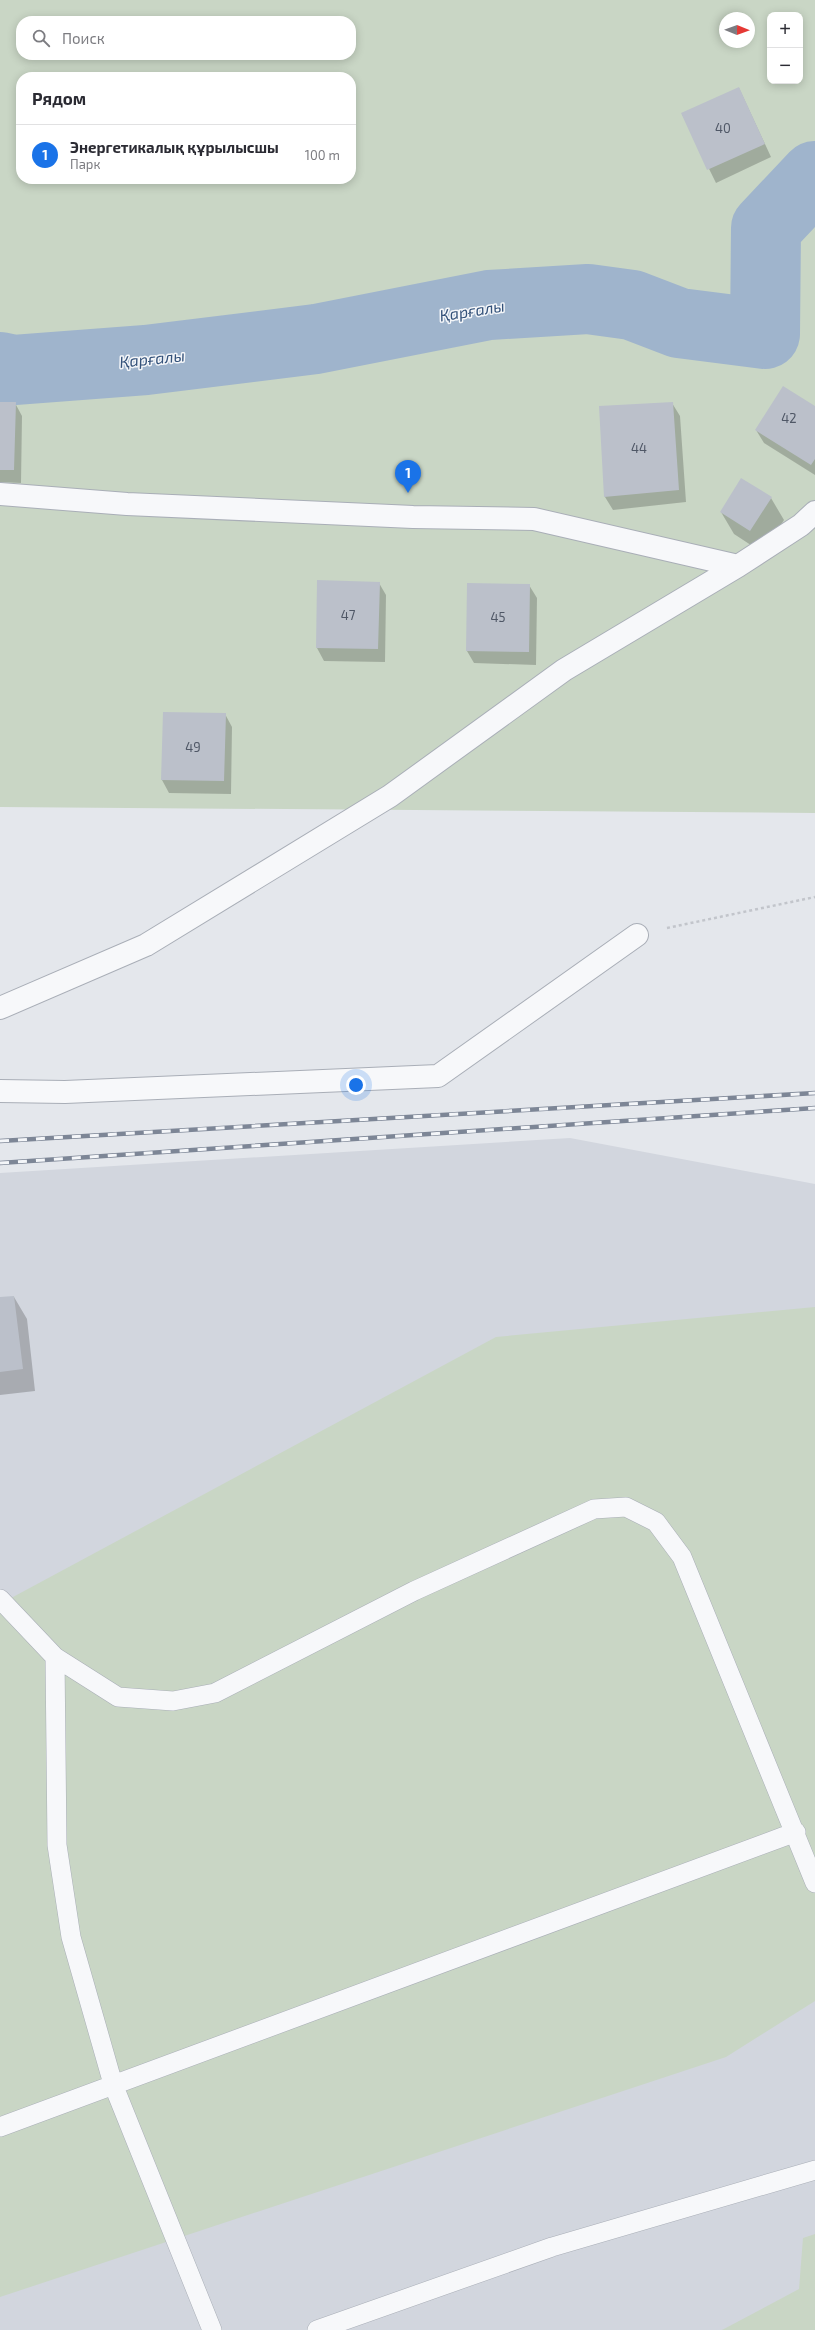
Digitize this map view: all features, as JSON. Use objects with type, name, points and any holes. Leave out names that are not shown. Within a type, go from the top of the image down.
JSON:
[{"type":"street","points":[[0,494],[127,504],[412,517],[534,519],[738,566]]},
{"type":"street","points":[[0,1008],[146,945],[390,796],[564,670],[738,566],[801,525],[815,512]]},
{"type":"street","points":[[0,1091],[64,1092],[438,1076],[638,935]]},
{"type":"lane","points":[[0,1599],[55,1657],[118,1696],[173,1701],[215,1693],[414,1591],[594,1509],[626,1507],[656,1522],[682,1557],[796,1832],[815,1883]]},
{"type":"lane","points":[[55,1657],[57,1845],[71,1937],[113,2084],[212,2330]]},
{"type":"lane","points":[[0,2127],[796,1832]]},
{"type":"lane","points":[[317,2330],[552,2247],[815,2170]]},
{"type":"path","points":[[638,935],[815,897]]},
{"type":"shaded area","points":[[570,1138],[815,1184],[815,2330],[0,2330],[0,1173]]},
{"type":"green space","points":[[0,0],[815,0],[815,813],[0,807]]},
{"type":"green space","points":[[815,1307],[815,2001],[726,2057],[0,2297],[0,1604],[496,1337]]},
{"type":"green space","points":[[815,2234],[815,2330],[722,2330],[799,2289],[803,2238]]},
{"type":"building","points":[[739,87],[765,144],[707,170],[681,113]]},
{"type":"building","points":[[783,386],[815,406],[815,459],[811,465],[755,430]]},
{"type":"building","points":[[0,402],[16,402],[14,470],[0,470]]},
{"type":"building","points":[[673,402],[679,490],[604,497],[599,406]]},
{"type":"building","points":[[741,478],[772,497],[750,531],[720,512]]},
{"type":"building","points":[[317,580],[380,582],[378,649],[316,648]]},
{"type":"building","points":[[467,583],[530,584],[529,652],[466,651]]},
{"type":"building","points":[[163,712],[226,713],[224,781],[161,780]]},
{"type":"building","points":[[14,1296],[23,1369],[0,1372],[0,1297]]},
{"type":"waterway","name":"Қарғалы","points":[[0,367],[14,370],[146,360],[316,339],[489,305],[588,299],[632,305],[679,323],[765,334],[766,228],[815,176]]},
{"type":"railway","points":[[0,1141],[815,1093]]},
{"type":"railway","points":[[0,1163],[815,1108]]},
{"type":"place","name":"Энергетикалық құрылысшы","points":[[408,493]]}]
